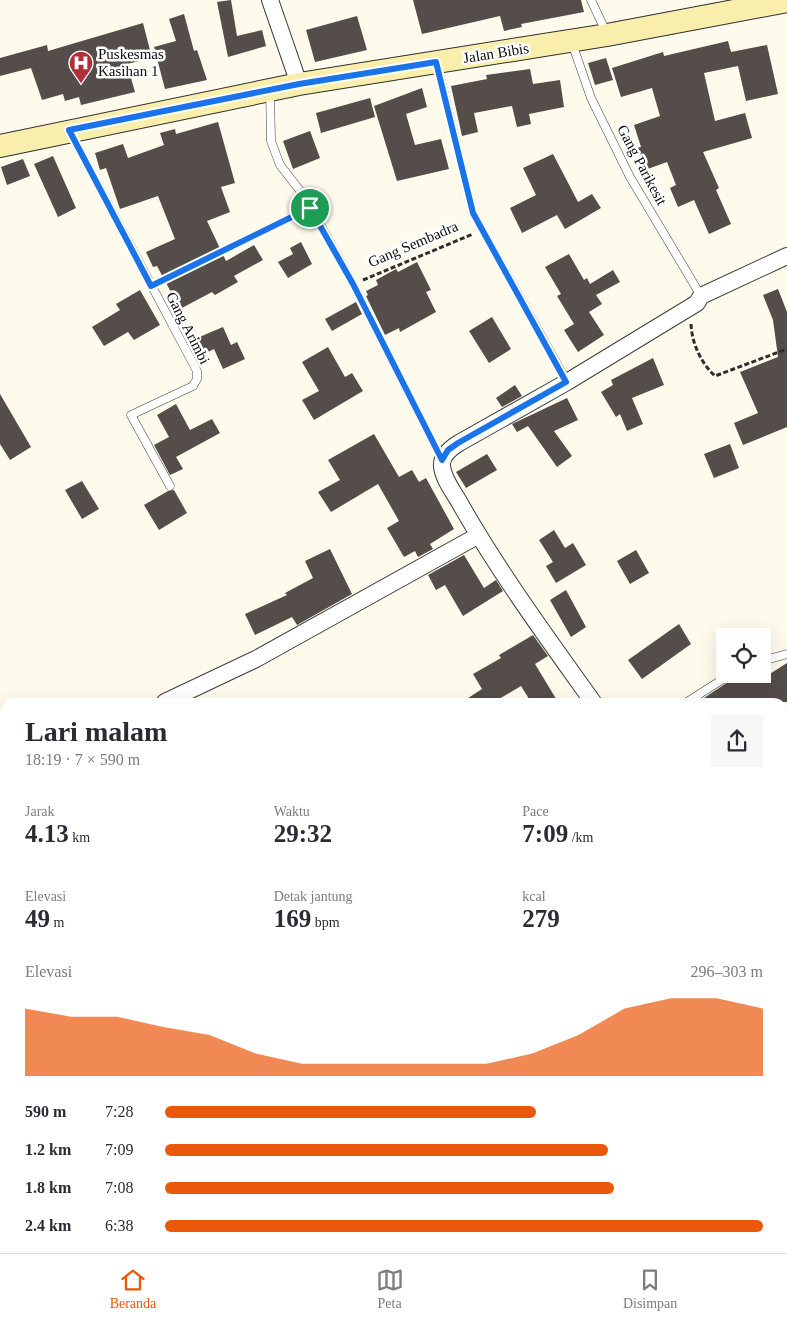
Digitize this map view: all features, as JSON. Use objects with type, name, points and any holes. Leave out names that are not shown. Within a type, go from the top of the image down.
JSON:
[{"type":"main road","name":"Jalan Bibis","points":[[0,146],[270,89],[607,35],[787,1]]},
{"type":"street","points":[[270,0],[299,84]]},
{"type":"street","points":[[590,698],[479,535],[446,479],[442,460],[448,450],[458,443],[566,382],[699,299],[787,256]]},
{"type":"street","points":[[173,698],[256,659],[479,535]]},
{"type":"lane","points":[[591,0],[607,35]]},
{"type":"lane","name":"Gang Parikesit","points":[[571,41],[591,98],[630,177],[699,299]]},
{"type":"lane","points":[[436,62],[473,213],[566,382]]},
{"type":"lane","points":[[270,89],[271,141],[274,153],[280,165],[301,191],[353,284],[442,460]]},
{"type":"lane","name":"Gang Arimbi","points":[[69,130],[197,372],[194,386],[131,415],[170,486]]},
{"type":"lane","points":[[771,658],[787,654]]},
{"type":"lane","points":[[693,698],[717,683]]},
{"type":"path","points":[[151,286],[310,208]]},
{"type":"path","name":"Gang Sembadra","points":[[353,284],[483,230]]},
{"type":"path","points":[[699,299],[691,325],[694,343],[704,366],[715,376],[787,349]]},
{"type":"building","points":[[231,0],[237,36],[262,30],[266,46],[228,57],[217,2]]},
{"type":"building","points":[[413,0],[581,0],[584,12],[521,24],[522,27],[504,31],[500,16],[422,34]]},
{"type":"building","points":[[184,14],[194,51],[197,50],[207,80],[165,89],[154,47],[176,41],[169,19]]},
{"type":"building","points":[[357,16],[367,50],[315,62],[306,30]]},
{"type":"building","points":[[143,23],[152,58],[127,64],[135,92],[81,105],[79,97],[65,101],[63,94],[42,100],[31,68],[0,76],[0,58],[47,45],[48,51]]},
{"type":"building","points":[[728,41],[731,52],[767,45],[778,94],[746,101],[738,66],[704,73],[715,121],[745,113],[752,138],[703,152],[719,188],[716,190],[731,224],[709,234],[694,200],[678,207],[670,188],[676,185],[667,162],[645,170],[637,148],[641,147],[634,125],[660,116],[652,88],[621,97],[612,68],[663,52],[664,56]]},
{"type":"building","points":[[606,58],[613,80],[595,85],[588,63]]},
{"type":"building","points":[[530,69],[533,84],[560,80],[564,107],[529,114],[531,124],[517,127],[512,106],[474,113],[478,132],[462,136],[451,86],[487,79],[486,75]]},
{"type":"building","points":[[422,88],[427,107],[406,114],[415,145],[441,139],[449,169],[397,181],[374,106]]},
{"type":"building","points":[[370,98],[375,117],[321,133],[316,113]]},
{"type":"building","points":[[218,122],[235,183],[221,187],[230,212],[207,221],[226,261],[254,245],[263,260],[234,276],[238,282],[215,295],[212,292],[180,309],[157,266],[153,267],[146,252],[175,239],[158,196],[120,209],[106,168],[100,170],[95,153],[123,144],[128,158],[164,145],[160,133],[175,129],[176,134]]},
{"type":"building","points":[[310,131],[320,158],[293,169],[283,141]]},
{"type":"building","points":[[553,154],[578,202],[592,194],[601,208],[565,229],[557,215],[522,233],[510,208],[536,195],[523,168]]},
{"type":"building","points":[[53,156],[76,208],[58,217],[34,164]]},
{"type":"building","points":[[23,159],[30,176],[7,185],[1,167]]},
{"type":"building","points":[[301,242],[312,264],[288,278],[278,262],[293,254],[290,248]]},
{"type":"building","points":[[569,254],[584,280],[587,278],[590,284],[613,270],[620,282],[596,295],[602,304],[589,312],[604,335],[578,352],[564,330],[574,324],[557,296],[561,294],[545,267]]},
{"type":"building","points":[[417,262],[431,290],[426,292],[436,312],[400,332],[399,328],[385,335],[366,296],[368,295],[366,291],[378,285],[376,280],[396,269],[398,272]]},
{"type":"building","points":[[778,289],[787,312],[787,427],[743,445],[734,423],[758,413],[740,372],[778,357],[773,320],[763,295]]},
{"type":"building","points":[[140,290],[160,325],[134,340],[128,332],[104,346],[92,327],[120,310],[116,304]]},
{"type":"building","points":[[356,302],[362,314],[332,331],[325,319]]},
{"type":"building","points":[[492,317],[511,349],[489,363],[469,331]]},
{"type":"building","points":[[223,327],[231,345],[237,342],[245,359],[223,369],[214,349],[204,354],[197,338]]},
{"type":"building","points":[[328,347],[345,377],[352,373],[363,391],[314,420],[302,400],[319,391],[302,362]]},
{"type":"building","points":[[653,358],[664,385],[632,398],[643,424],[627,431],[620,414],[616,417],[601,392],[613,385],[611,380]]},
{"type":"building","points":[[515,385],[522,396],[502,407],[496,398]]},
{"type":"building","points":[[0,394],[31,447],[10,460],[0,444]]},
{"type":"building","points":[[567,398],[578,420],[554,431],[572,456],[557,467],[528,426],[517,432],[512,424]]},
{"type":"building","points":[[176,404],[190,430],[212,419],[220,433],[176,457],[183,469],[170,475],[154,445],[169,437],[157,415]]},
{"type":"building","points":[[374,434],[399,477],[412,470],[419,482],[426,478],[454,529],[430,544],[433,549],[418,557],[415,551],[404,557],[387,528],[399,521],[378,484],[331,512],[318,492],[340,480],[328,460]]},
{"type":"building","points":[[730,444],[739,468],[714,478],[704,454]]},
{"type":"building","points":[[487,454],[497,470],[466,488],[456,472]]},
{"type":"building","points":[[82,481],[99,509],[82,519],[65,490]]},
{"type":"building","points":[[174,490],[187,513],[159,530],[144,505],[168,491]]},
{"type":"building","points":[[554,530],[565,548],[573,543],[586,565],[556,583],[546,566],[553,562],[539,540]]},
{"type":"building","points":[[330,549],[352,594],[297,625],[292,617],[255,635],[245,614],[287,595],[285,593],[313,578],[305,561]]},
{"type":"building","points":[[636,550],[649,573],[630,584],[617,561]]},
{"type":"building","points":[[464,555],[484,588],[496,580],[503,591],[463,616],[445,585],[436,590],[428,575]]},
{"type":"building","points":[[566,590],[586,627],[571,637],[550,600]]},
{"type":"building","points":[[679,624],[691,644],[642,679],[628,660]]},
{"type":"building","points":[[533,635],[548,656],[535,664],[556,698],[528,698],[521,686],[501,698],[468,698],[482,689],[473,674],[501,658],[499,655]]},
{"type":"building","points":[[787,663],[787,698],[704,698],[726,683],[771,683],[771,673]]},
{"type":"place","name":"Puskesmas Kasihan 1","points":[[81,84]]},
{"type":"route","points":[[436,62],[473,213],[566,382],[458,443],[448,450],[442,460],[353,284],[310,208],[151,286],[69,130],[210,100],[436,62]]}]
